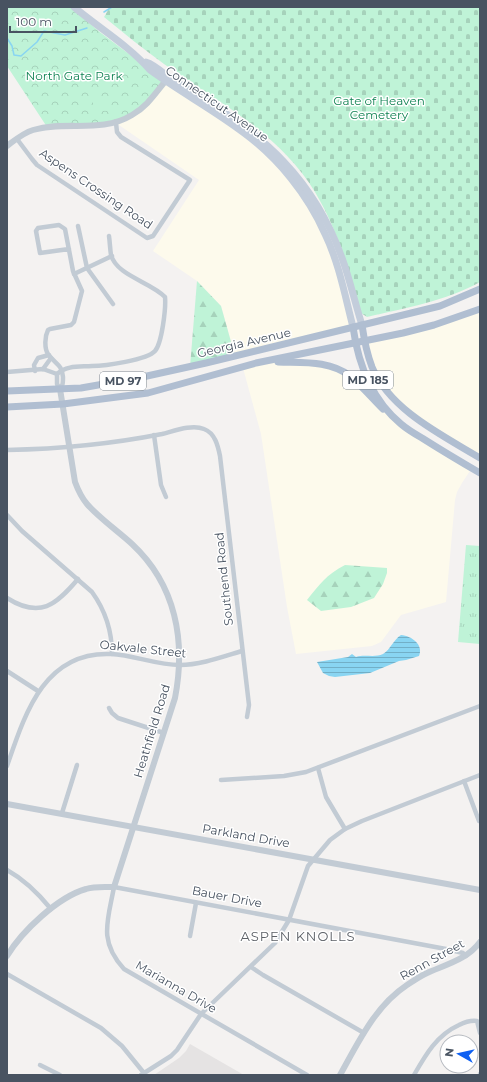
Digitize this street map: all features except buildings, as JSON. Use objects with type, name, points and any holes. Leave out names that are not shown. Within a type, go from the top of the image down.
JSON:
[{"type":"main road","name":"Connecticut Avenue","points":[[74,7],[142,60],[150,70],[232,117],[281,157],[307,189],[319,208],[338,248],[362,325],[368,355],[375,373],[382,385],[407,411],[480,458]]},
{"type":"main road","name":"Connecticut Avenue","points":[[167,79],[244,133],[276,161],[293,182],[316,216],[326,234],[341,278],[360,362],[367,378],[379,398],[401,424],[480,473]]},
{"type":"main road","name":"Georgia Avenue","points":[[7,391],[81,388],[138,378],[228,358],[440,306],[480,289]]},
{"type":"main road","name":"Georgia Avenue","points":[[7,407],[63,404],[148,393],[266,361],[434,325],[480,309]]},
{"type":"main road","points":[[266,361],[328,365],[341,370],[351,377],[388,414],[401,424]]},
{"type":"street","points":[[7,146],[25,133],[43,128],[94,126],[116,123],[130,117],[147,104],[167,79]]},
{"type":"street","name":"Aspens Crossing Road","points":[[17,139],[32,159],[38,164],[147,238],[150,238],[153,236],[190,180],[121,137],[116,130],[116,123]]},
{"type":"street","points":[[69,249],[43,254],[40,253],[36,231],[38,228],[54,226],[63,227],[69,249],[74,274],[82,291],[76,315],[71,325],[48,330],[46,343],[50,356],[62,369],[63,384],[60,389],[57,384],[57,374],[62,369],[68,367],[103,366],[125,362],[152,353],[157,348],[162,328],[165,297],[116,266],[112,256],[109,236]]},
{"type":"street","points":[[78,226],[87,268],[113,304]]},
{"type":"street","points":[[74,274],[112,256]]},
{"type":"street","points":[[43,369],[50,356]]},
{"type":"street","points":[[35,371],[34,366],[38,358],[50,356]]},
{"type":"street","points":[[7,372],[35,371],[43,369],[57,374]]},
{"type":"street","name":"Heathfield Road","points":[[60,389],[75,482],[81,495],[88,505],[133,545],[151,566],[163,585],[174,613],[180,639],[180,665],[175,698],[134,826]]},
{"type":"street","name":"Southend Road","points":[[154,435],[192,427],[203,428],[210,432],[219,449],[249,705],[247,717]]},
{"type":"street","points":[[7,450],[69,447],[154,435],[160,485],[166,497]]},
{"type":"street","points":[[7,515],[22,531],[92,592],[101,604],[110,632],[112,654]]},
{"type":"street","points":[[7,598],[18,605],[29,608],[45,606],[59,600],[78,579]]},
{"type":"street","name":"Oakvale Street","points":[[7,766],[27,712],[38,691],[51,674],[67,663],[95,654],[112,654],[180,665],[191,664],[242,651]]},
{"type":"street","points":[[7,671],[38,691]]},
{"type":"street","points":[[221,780],[284,776],[306,772],[480,706]]},
{"type":"street","points":[[109,708],[118,718],[164,733]]},
{"type":"street","points":[[62,813],[77,765]]},
{"type":"street","points":[[318,768],[326,797],[345,830]]},
{"type":"street","points":[[7,974],[88,1019],[101,1028],[122,1046],[143,1074],[171,1056],[177,1050],[201,1014],[275,943],[289,920],[308,866],[330,840],[362,821],[480,775]]},
{"type":"street","points":[[464,781],[479,821]]},
{"type":"street","name":"Parkland Drive","points":[[7,804],[480,890]]},
{"type":"street","name":"Marianna Drive","points":[[134,826],[114,887],[107,925],[106,935],[110,950],[116,960],[132,975],[307,1075]]},
{"type":"street","points":[[7,870],[20,877],[51,909]]},
{"type":"street","name":"Bauer Drive","points":[[7,956],[24,933],[51,909],[66,899],[85,889],[95,887],[114,887],[446,949],[463,953],[466,956]]},
{"type":"street","points":[[190,936],[196,903]]},
{"type":"street","name":"Renn Street","points":[[340,1075],[377,1013],[406,986],[423,974],[466,956],[475,949],[480,942]]},
{"type":"street","points":[[251,967],[263,976],[364,1033]]},
{"type":"street","points":[[414,1075],[425,1056],[439,1038],[452,1028],[470,1020],[477,1020],[480,1033]]},
{"type":"street","points":[[40,1065],[60,1075]]},
{"type":"shaded area","points":[[165,81],[219,115],[276,161],[326,234],[353,327],[235,356],[221,306],[197,281],[153,251],[199,180],[116,123]]},
{"type":"shaded area","points":[[480,309],[480,458],[422,422],[382,385],[365,341]]},
{"type":"shaded area","points":[[266,361],[335,368],[388,414],[472,468],[457,492],[455,500],[446,602],[401,615],[381,642],[372,646],[296,654],[287,607],[261,434],[243,368]]},
{"type":"shaded area","points":[[190,1044],[244,1075],[154,1075],[179,1058]]},
{"type":"green space","name":"North Gate Park","points":[[7,7],[70,7],[101,33],[165,81],[147,104],[116,123],[47,127],[7,66]]},
{"type":"green space","name":"Gate of Heaven Cemetery","points":[[110,7],[480,7],[480,282],[467,289],[425,303],[367,317],[361,313],[347,266],[330,221],[315,192],[300,171],[284,152],[246,120],[164,64],[104,17]]},
{"type":"green space","points":[[93,101],[110,101],[110,111],[93,110]]},
{"type":"green space","points":[[197,281],[221,306],[235,356],[190,367]]},
{"type":"green space","points":[[466,545],[480,546],[480,644],[458,642]]},
{"type":"green space","points":[[345,565],[387,568],[387,573],[383,584],[374,598],[351,607],[321,611],[307,600],[328,576]]},
{"type":"water","points":[[401,635],[409,637],[416,642],[420,648],[419,656],[399,661],[370,673],[335,677],[323,673],[317,662],[348,657],[352,654],[356,657],[380,655],[386,652]]},
{"type":"waterway","points":[[104,12],[112,7]]},
{"type":"waterway","points":[[7,38],[12,46],[14,55],[21,56],[37,42],[44,31],[65,35],[87,28]]},
{"type":"district","name":"ASPEN KNOLLS","points":[[298,936]]}]
